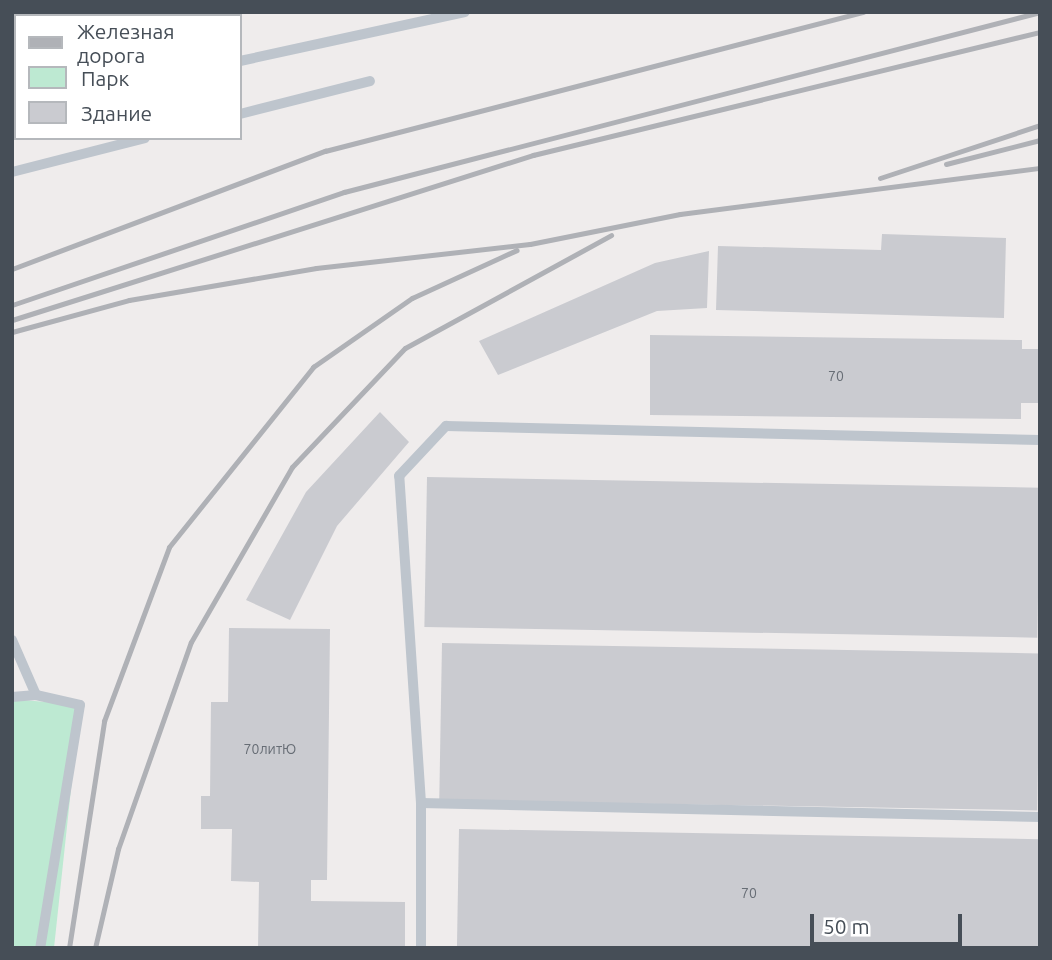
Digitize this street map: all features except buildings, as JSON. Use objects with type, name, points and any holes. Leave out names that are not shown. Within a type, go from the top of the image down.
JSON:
[{"type":"lane","points":[[242,61],[465,12]]},
{"type":"lane","points":[[242,113],[370,81]]},
{"type":"lane","points":[[12,172],[137,140]]},
{"type":"lane","points":[[421,948],[421,803],[398,476],[446,426],[1040,440]]},
{"type":"lane","points":[[12,640],[36,695]]},
{"type":"lane","points":[[12,697],[36,695],[80,705],[40,948]]},
{"type":"lane","points":[[421,803],[1040,817]]},
{"type":"green space","points":[[12,699],[80,705],[54,948],[12,948]]},
{"type":"railway","points":[[12,269],[325,151],[863,12]]},
{"type":"railway","points":[[12,305],[344,192],[1040,12]]},
{"type":"railway","points":[[12,320],[533,155],[1040,32]]},
{"type":"railway","points":[[880,178],[1040,125]]},
{"type":"railway","points":[[946,164],[1040,140]]},
{"type":"railway","points":[[12,332],[129,300],[316,268],[530,244],[680,214],[1040,168]]},
{"type":"railway","points":[[95,948],[118,849],[191,642],[292,467],[405,348],[611,235]]},
{"type":"railway","points":[[69,948],[104,721],[169,547],[313,367],[412,298],[517,250]]}]
